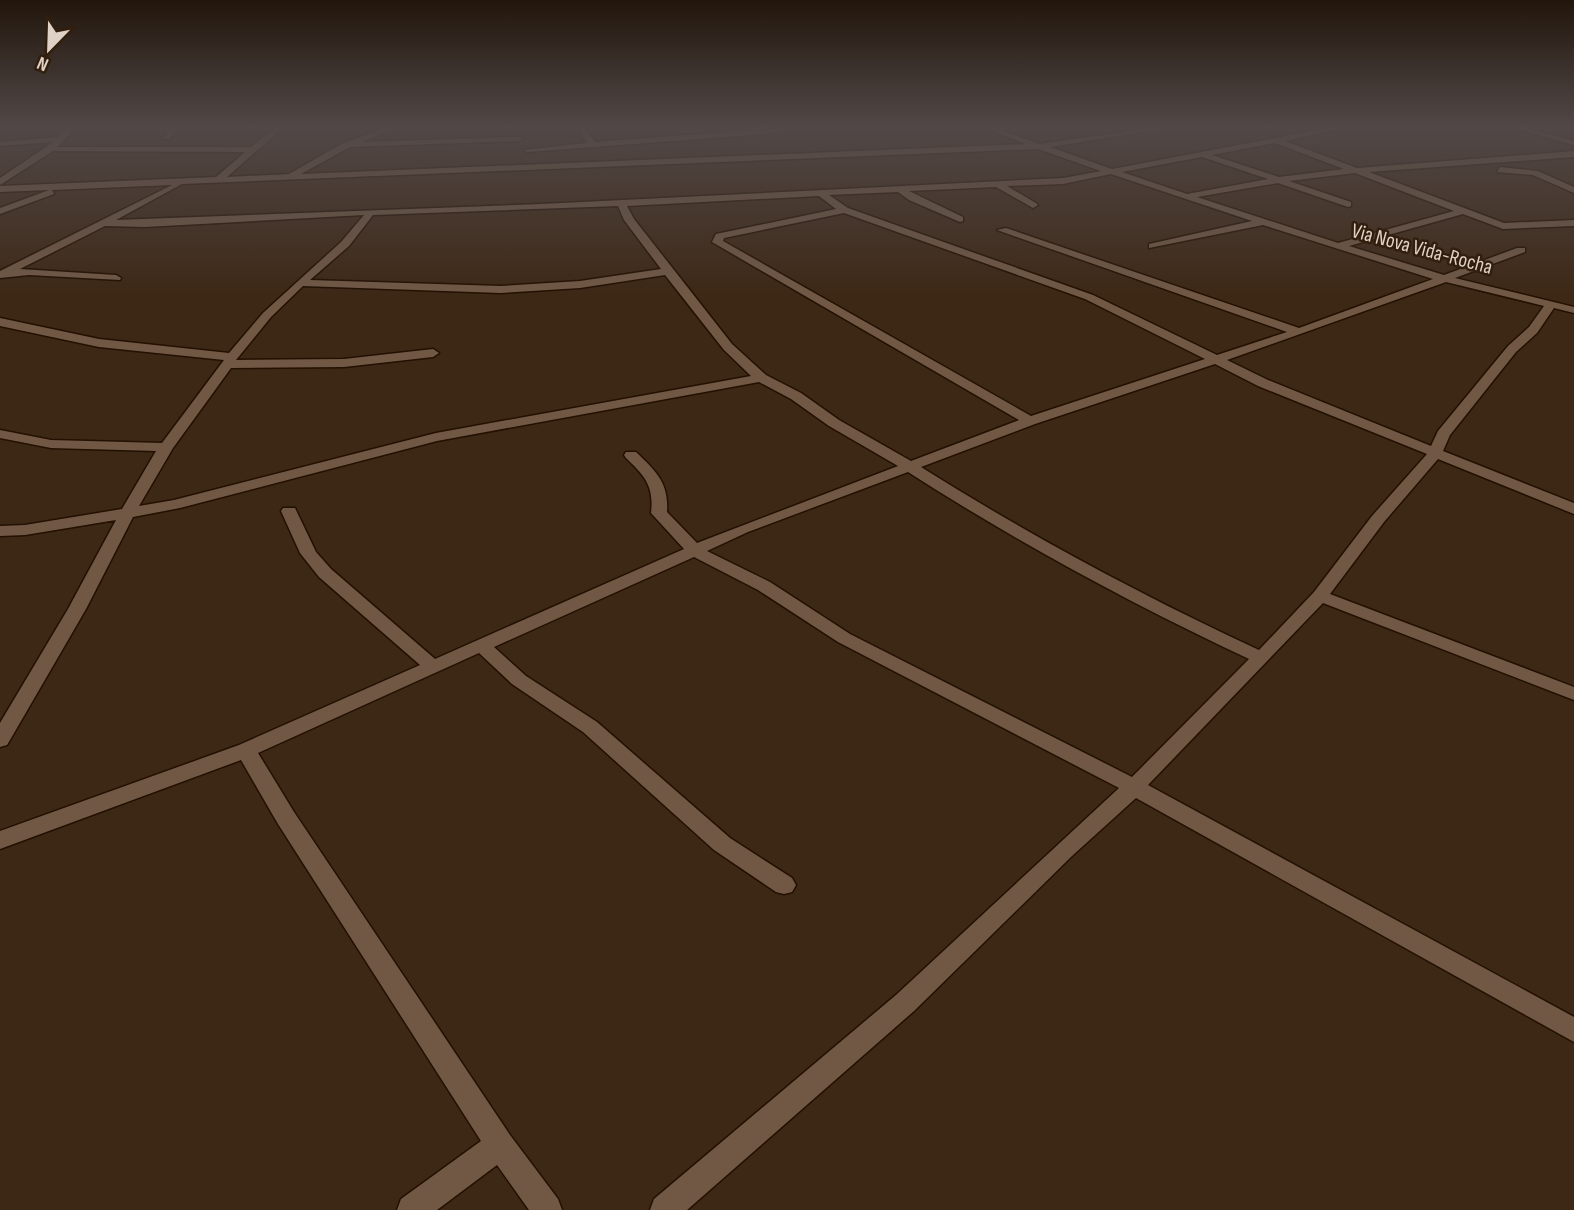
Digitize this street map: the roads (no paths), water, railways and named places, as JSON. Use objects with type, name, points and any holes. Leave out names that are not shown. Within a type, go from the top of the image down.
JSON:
[{"type":"street","points":[[0,189],[200,182]]},
{"type":"street","points":[[106,223],[145,224],[285,215],[1045,182]]},
{"type":"street","name":"Via Nova Vida-Rocha","points":[[1143,182],[1446,279],[1574,310]]},
{"type":"street","points":[[1187,197],[1258,182]]},
{"type":"street","points":[[1285,182],[1348,204]]},
{"type":"street","points":[[1387,182],[1508,227],[1574,223]]},
{"type":"street","points":[[1557,182],[1574,190]]},
{"type":"street","points":[[1,274],[181,183]]},
{"type":"street","points":[[1000,186],[1033,205]]},
{"type":"street","points":[[0,211],[64,187]]},
{"type":"street","points":[[901,190],[912,198],[960,219]]},
{"type":"street","points":[[821,193],[845,210],[1088,297],[1263,383],[1434,455],[1574,509]]},
{"type":"street","points":[[621,202],[629,220],[668,271],[728,346],[761,378],[972,506],[1174,617],[1261,658]]},
{"type":"street","points":[[845,210],[720,236],[717,242],[1030,421]]},
{"type":"street","points":[[1338,246],[1464,211]]},
{"type":"street","points":[[0,740],[77,609],[166,447],[230,360],[300,282],[361,228],[370,213]]},
{"type":"street","points":[[1153,246],[1263,222]]},
{"type":"street","points":[[1002,230],[1298,332]]},
{"type":"street","points":[[0,840],[246,750],[742,529],[1030,421],[1219,360],[1521,250]]},
{"type":"street","points":[[300,282],[428,288],[567,286],[668,271]]},
{"type":"street","points":[[1,274],[29,272],[116,278]]},
{"type":"street","points":[[1520,295],[1574,296]]},
{"type":"street","points":[[665,1210],[905,1003],[1064,850],[1134,787],[1261,658],[1320,596],[1378,519],[1434,455],[1443,434],[1512,348],[1533,330],[1551,304]]},
{"type":"street","points":[[0,322],[99,342],[230,360],[344,363],[433,353]]},
{"type":"street","points":[[0,531],[25,530],[175,505],[436,438],[761,378]]},
{"type":"street","points":[[0,434],[64,445],[166,447]]},
{"type":"street","points":[[631,456],[659,480],[659,513],[695,551],[764,586],[844,638],[1134,787],[1574,1030]]},
{"type":"street","points":[[289,511],[308,553],[325,573],[433,667]]},
{"type":"street","points":[[1320,596],[1574,694]]},
{"type":"street","points":[[481,645],[519,680],[590,727],[722,844],[784,885]]},
{"type":"street","points":[[246,750],[286,818],[500,1145],[547,1210]]},
{"type":"street","points":[[412,1210],[500,1145]]}]
